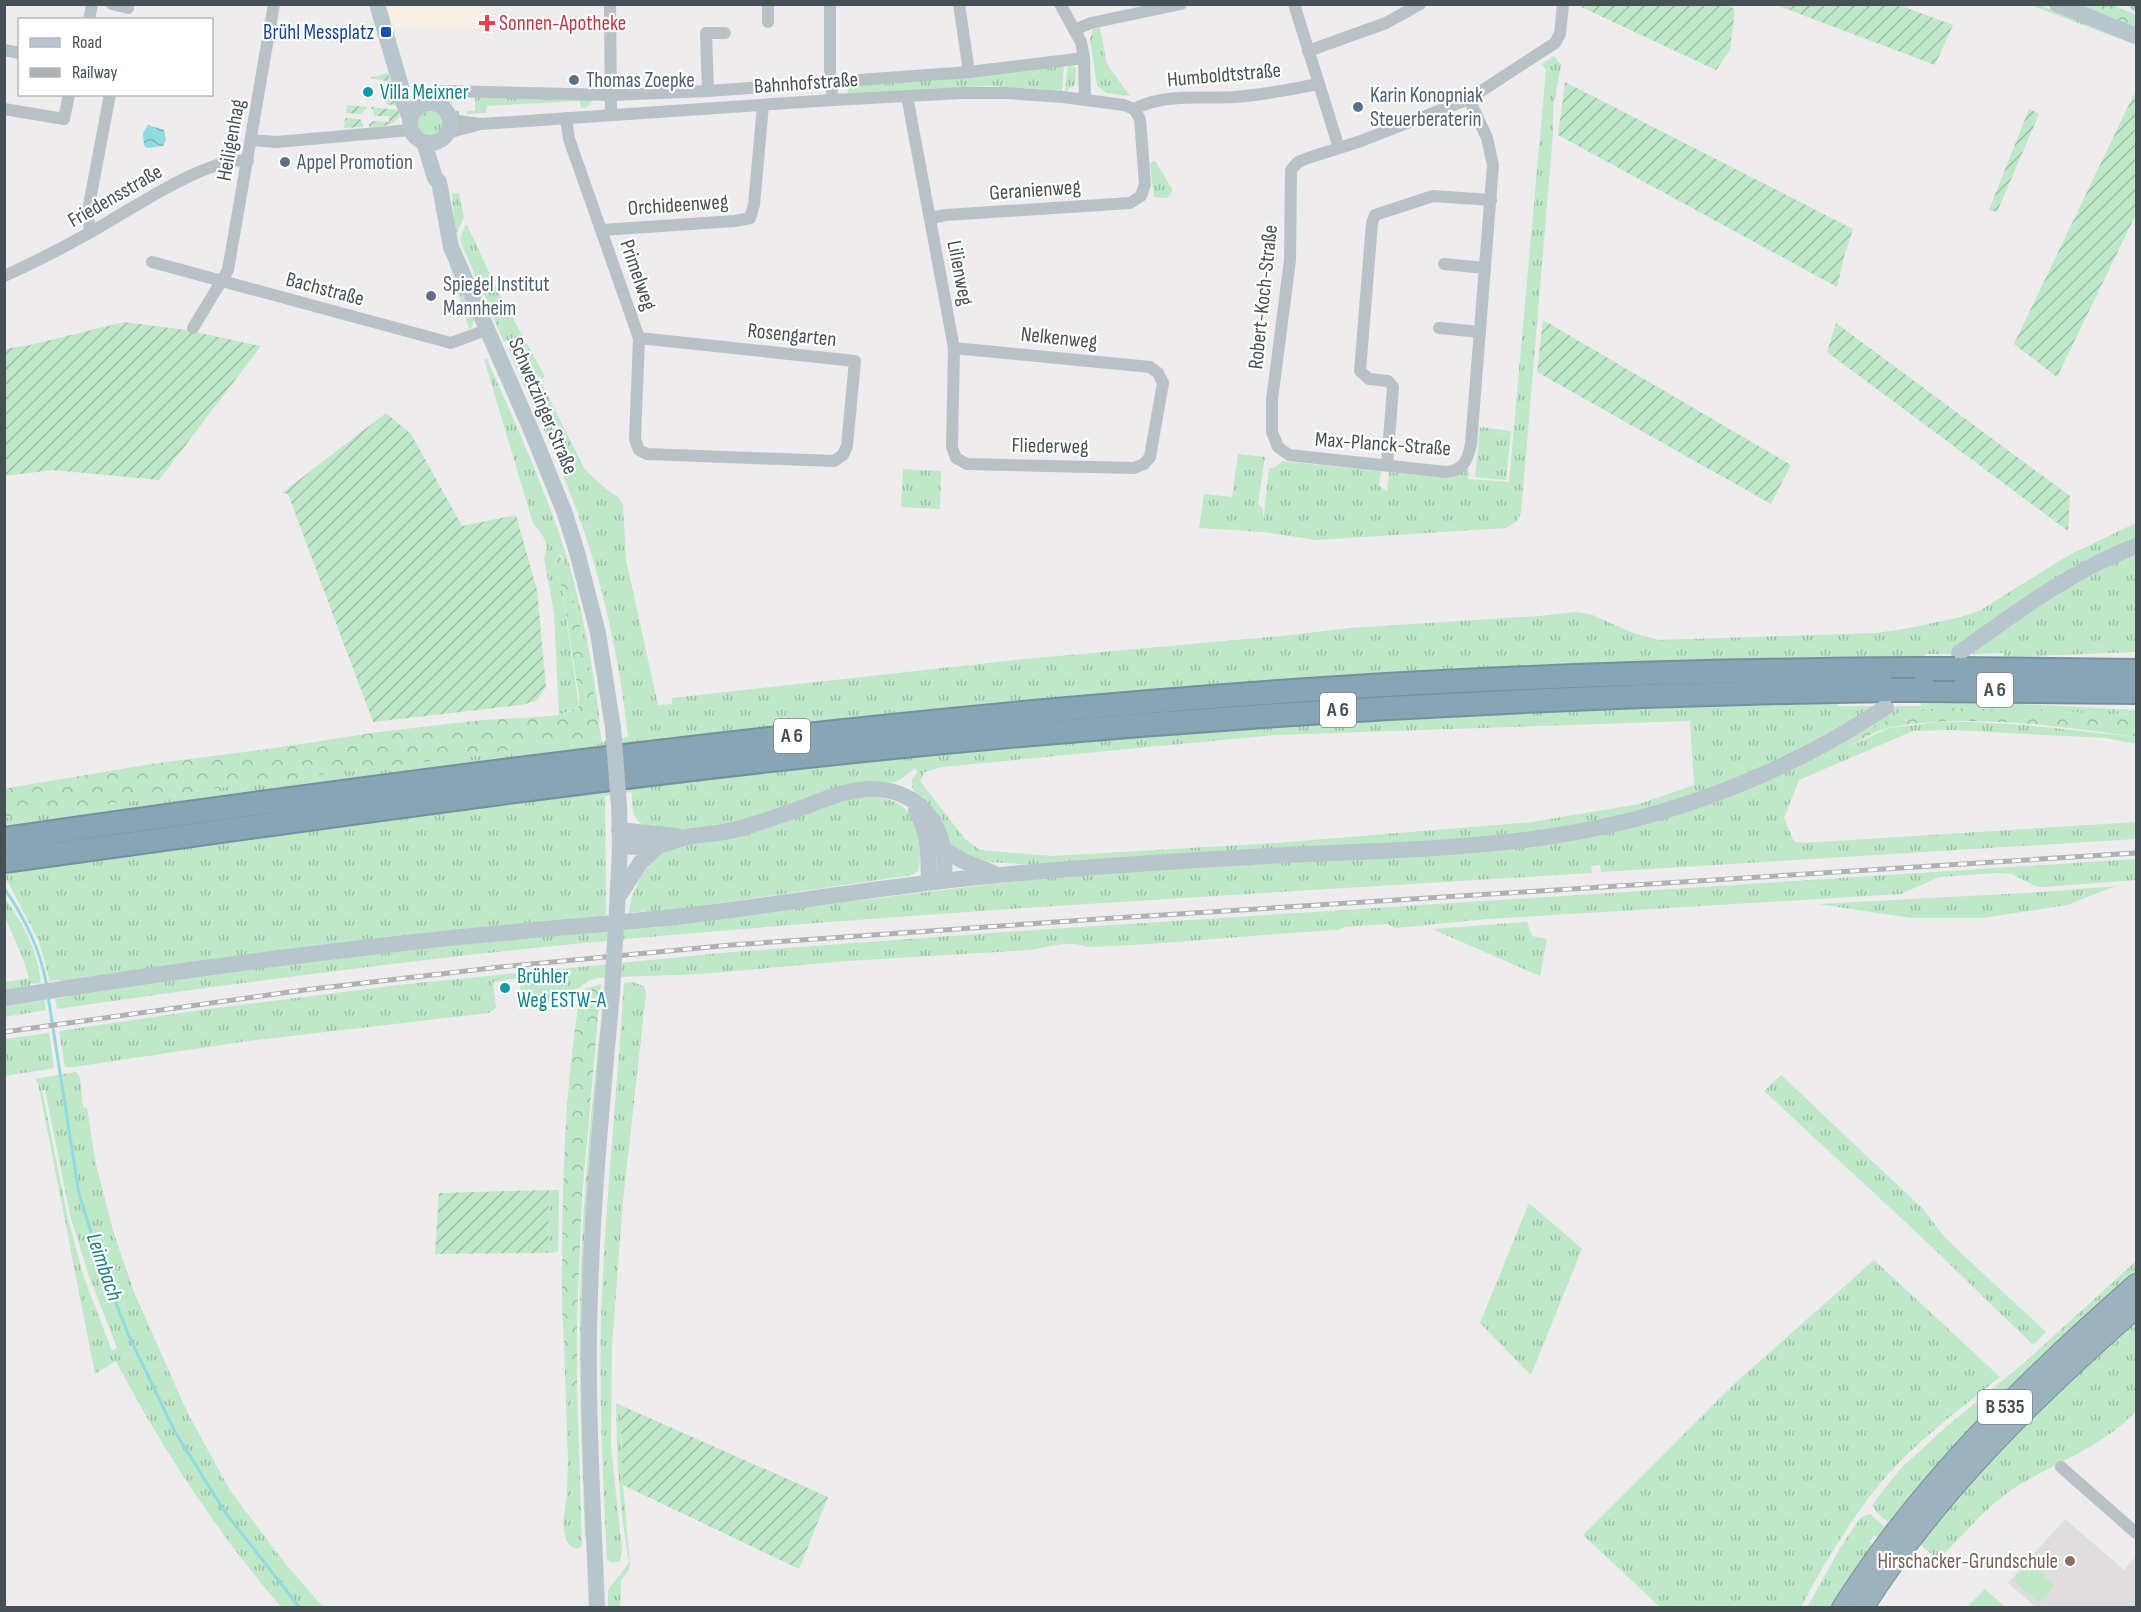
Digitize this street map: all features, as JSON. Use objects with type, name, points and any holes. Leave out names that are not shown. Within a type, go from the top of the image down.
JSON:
[{"type":"highway","name":"A 6","points":[[4,861],[537,788],[816,755],[1002,737],[1246,716],[1515,700],[1888,698],[1957,661],[2136,670]]},
{"type":"highway","name":"A 6","points":[[4,839],[544,765],[813,734],[1237,695],[1630,674],[1924,679],[2062,691],[2136,692]]},
{"type":"highway","points":[[2062,691],[2136,702]]},
{"type":"highway","name":"B 535","points":[[1842,1608],[1912,1510],[1966,1447],[2060,1353],[2136,1284]]},
{"type":"highway","name":"B 535","points":[[1863,1608],[1918,1530],[1981,1456],[2072,1366],[2136,1308]]},
{"type":"main road","points":[[377,4],[402,99],[416,138],[440,134],[447,114],[434,104],[422,105],[417,108],[411,124]]},
{"type":"main road","points":[[2057,4],[2136,36]]},
{"type":"main road","points":[[400,86],[411,98],[422,105]]},
{"type":"main road","name":"Schwetzinger Straße","points":[[440,134],[441,177],[439,182],[451,247],[564,511],[598,633],[613,728],[620,838],[618,903],[596,1179],[590,1295],[589,1409],[597,1608]]},
{"type":"main road","points":[[1957,661],[2027,605],[2068,579],[2136,546]]},
{"type":"main road","points":[[4,998],[372,947],[675,916],[936,881],[1242,857],[1490,843],[1571,832],[1666,811],[1721,792],[1800,758],[1838,737],[1888,698]]},
{"type":"main road","points":[[618,903],[641,861],[658,846],[741,828],[856,790],[866,789],[887,790],[910,800],[928,813],[939,833],[944,849],[945,867],[936,881]]},
{"type":"main road","points":[[910,800],[927,837],[936,881]]},
{"type":"main road","points":[[620,838],[687,838]]},
{"type":"main road","points":[[620,838],[658,846]]},
{"type":"main road","points":[[944,849],[961,860],[996,875]]},
{"type":"street","points":[[112,4],[128,11]]},
{"type":"street","name":"Heiligenhag","points":[[193,328],[228,270],[274,4]]},
{"type":"street","points":[[610,4],[611,115]]},
{"type":"street","points":[[768,4],[768,22]]},
{"type":"street","points":[[830,4],[833,100]]},
{"type":"street","points":[[959,4],[969,72]]},
{"type":"street","points":[[1060,4],[1081,42],[1084,58],[1085,100]]},
{"type":"street","points":[[1074,30],[1133,10],[1181,4]]},
{"type":"street","points":[[1294,4],[1339,148],[1468,99],[1555,43],[1560,34],[1563,4]]},
{"type":"street","points":[[1308,51],[1386,23],[1415,6]]},
{"type":"street","points":[[708,91],[705,33],[725,33]]},
{"type":"street","name":"Bahnhofstraße","points":[[443,91],[611,95],[708,91],[969,72],[1084,58]]},
{"type":"street","name":"Humboldtstraße","points":[[1134,109],[1144,104],[1163,100],[1201,96],[1241,96],[1319,84]]},
{"type":"street","name":"Bahnhofstraße","points":[[440,134],[481,124],[907,96],[1006,93],[1085,100],[1124,105],[1134,109]]},
{"type":"street","points":[[4,109],[64,119],[69,96]]},
{"type":"street","points":[[91,232],[87,216],[110,96]]},
{"type":"street","name":"Lilienweg","points":[[907,96],[954,348],[952,447],[956,458]]},
{"type":"street","points":[[1438,328],[1480,332],[1493,165],[1491,151],[1468,99]]},
{"type":"street","name":"Orchideenweg","points":[[602,230],[750,218],[754,205],[763,105]]},
{"type":"street","name":"Geranienweg","points":[[930,218],[1130,203],[1141,196],[1145,184],[1140,118],[1134,109]]},
{"type":"street","name":"Primelweg","points":[[566,118],[569,139],[639,338],[635,439],[639,450]]},
{"type":"street","points":[[251,140],[277,142],[411,124]]},
{"type":"street","name":"Robert-Koch-Straße","points":[[1278,447],[1272,432],[1272,400],[1290,260],[1291,170],[1298,162],[1339,148]]},
{"type":"street","name":"Friedensstraße","points":[[4,276],[32,264],[91,232],[167,187],[238,159],[248,160]]},
{"type":"street","points":[[1387,465],[1393,387],[1388,381],[1369,379],[1360,371],[1372,223],[1375,215],[1384,210],[1433,196],[1491,200]]},
{"type":"street","name":"Bachstraße","points":[[152,262],[451,343],[486,330]]},
{"type":"street","points":[[1444,264],[1485,268]]},
{"type":"street","name":"Max-Planck-Straße","points":[[1278,447],[1289,455],[1302,458],[1453,471],[1460,468],[1465,463],[1471,444],[1480,332]]},
{"type":"street","name":"Rosengarten","points":[[639,338],[855,361],[847,446],[843,455],[834,461],[647,454],[639,450]]},
{"type":"street","name":"Nelkenweg","points":[[954,348],[1150,367],[1158,373],[1163,382],[1150,457],[1144,464]]},
{"type":"street","name":"Fliederweg","points":[[956,458],[968,464],[1134,468],[1144,464]]},
{"type":"street","points":[[2061,1467],[2136,1533]]},
{"type":"shaded area","points":[[385,5],[483,5],[482,29],[401,27],[392,29]]},
{"type":"shaded area","name":"Hirschacker-Grundschule","points":[[2065,1519],[2124,1570],[2136,1558],[2136,1607],[2036,1607],[2008,1583]]},
{"type":"green space","points":[[1577,5],[1726,5],[1735,9],[1730,50],[1716,70]]},
{"type":"green space","points":[[1776,5],[1899,5],[1953,25],[1935,65]]},
{"type":"green space","points":[[2030,5],[2040,5],[2136,42],[2136,45]]},
{"type":"green space","points":[[2074,5],[2113,5],[2136,15],[2136,29]]},
{"type":"green space","points":[[1100,28],[1107,64],[1130,96],[1107,93],[1097,86],[1090,39],[1093,29]]},
{"type":"green space","points":[[1554,56],[1561,65],[1553,108],[1553,133],[1521,513],[1517,521],[1506,528],[1317,540],[1263,532],[1199,528],[1204,494],[1232,497],[1238,454],[1265,457],[1258,504],[1263,509],[1263,525],[1269,468],[1274,468],[1282,461],[1381,471],[1379,486],[1387,491],[1389,472],[1450,478],[1469,468],[1468,479],[1509,482],[1546,70],[1542,64]]},
{"type":"green space","points":[[1068,63],[1076,68],[1075,85],[1065,91]]},
{"type":"green space","points":[[1064,65],[1062,91],[989,86],[848,93],[847,86]]},
{"type":"green space","points":[[388,73],[398,106],[386,104],[391,93],[386,81],[370,78]]},
{"type":"green space","points":[[1565,82],[1853,229],[1837,287],[1558,135]]},
{"type":"green space","points":[[2136,90],[2136,214],[2057,377],[2014,344]]},
{"type":"green space","points":[[420,92],[440,93],[440,101],[450,101],[450,93],[460,94],[459,97],[452,98],[451,110],[459,111],[460,116],[453,116],[441,103],[417,95]]},
{"type":"green space","points":[[475,98],[593,98],[589,105],[583,108],[581,108],[580,101],[487,106],[486,113],[467,114],[467,111],[475,111]]},
{"type":"green space","points":[[347,105],[367,107],[367,109],[360,114],[346,113]]},
{"type":"green space","points":[[371,107],[399,110],[400,115],[391,124],[369,127],[369,124],[374,121],[389,122],[389,116],[375,116]]},
{"type":"green space","points":[[2029,109],[2039,114],[1997,212],[1989,210]]},
{"type":"green space","points":[[430,111],[435,112],[441,118],[441,128],[435,134],[430,135],[425,134],[419,128],[418,123],[419,118],[425,112]]},
{"type":"green space","points":[[345,118],[360,119],[363,127],[344,128]]},
{"type":"green space","points":[[1153,161],[1156,162],[1172,189],[1167,198],[1154,197],[1150,164]]},
{"type":"green space","points":[[459,193],[464,217],[455,232],[452,194]]},
{"type":"green space","points":[[465,225],[545,377],[542,379],[536,372],[585,470],[617,496],[623,504],[626,560],[658,705],[672,704],[672,698],[1025,659],[1350,628],[1575,612],[1590,614],[1633,633],[1659,640],[1876,633],[1961,617],[1979,611],[2069,555],[2136,523],[2136,540],[2012,609],[1949,654],[1925,654],[1924,658],[1600,664],[1045,700],[918,712],[523,757],[5,826],[5,818],[248,783],[470,757],[550,743],[577,746],[628,737],[612,637],[587,540],[561,469],[510,353],[509,345],[513,338],[504,342],[460,240]]},
{"type":"green space","points":[[451,262],[474,319],[469,329],[449,263]]},
{"type":"green space","points":[[1543,320],[1791,465],[1771,504],[1537,372]]},
{"type":"green space","points":[[124,322],[186,330],[261,346],[159,480],[53,470],[5,476],[4,349],[30,345]]},
{"type":"green space","points":[[1836,323],[2070,496],[2068,531],[1827,352]]},
{"type":"green space","points":[[484,359],[487,359],[522,439],[564,547],[585,630],[600,723],[582,632],[562,556],[559,554],[555,567],[562,588],[579,707],[559,715],[554,613],[544,558],[547,547],[543,536],[533,523]]},
{"type":"green space","points":[[386,413],[411,434],[462,526],[516,515],[537,590],[546,687],[536,701],[521,705],[373,722],[288,494],[282,493]]},
{"type":"green space","points":[[1480,427],[1511,431],[1506,480],[1475,477]]},
{"type":"green space","points":[[903,469],[941,471],[940,509],[901,507]]},
{"type":"green space","points":[[2136,552],[2136,652],[2004,657],[2003,653],[1973,654],[1973,650],[2042,602]]},
{"type":"green space","points":[[559,554],[564,564],[586,648],[602,743],[577,746],[550,743],[470,757],[248,783],[5,818],[5,789],[14,787],[151,764],[379,732],[483,720],[553,716],[579,707],[562,588],[555,567]]},
{"type":"green space","points":[[1838,703],[1838,706],[1876,706],[1756,772],[1634,814],[1520,835],[1037,865],[988,862],[954,849],[912,788],[912,779],[918,772],[915,768],[897,781],[860,782],[750,818],[689,831],[663,831],[643,825],[634,814],[632,792],[605,796],[606,915],[63,983],[62,980],[50,981],[39,942],[5,876],[9,872],[52,865],[357,823],[685,781],[1014,746],[1411,717],[1705,705]],"holes":[[[1690,721],[1694,785],[1639,804],[1532,822],[1276,843],[1052,856],[980,850],[965,839],[920,781],[925,772],[942,767],[1274,735]]]},
{"type":"green space","points":[[1921,703],[2136,710],[2136,715],[1954,708],[1903,710],[1839,751],[1889,728],[1939,722],[2025,725],[2136,737],[2136,744],[2106,738],[1951,730],[1913,731],[1799,780],[1784,818],[1794,842],[2136,822],[2136,839],[1601,872],[1600,865],[1591,866],[1592,873],[836,922],[584,943],[454,957],[57,1009],[55,999],[66,997],[66,994],[282,964],[713,918],[1043,878],[1560,841],[1842,741],[1896,706],[1921,706]]},
{"type":"green space","points":[[1954,708],[2136,715],[2136,737],[2045,725],[1951,721],[1891,727],[1833,754],[1903,710]]},
{"type":"green space","points":[[861,796],[883,798],[906,810],[915,826],[918,838],[920,862],[918,871],[912,875],[647,914],[646,911],[629,913],[632,896],[640,880],[661,852]]},
{"type":"green space","points":[[2136,859],[2136,880],[2042,887],[2035,886],[2012,874],[1998,873],[1939,877],[1901,894],[1487,919],[1396,928],[1387,924],[1344,927],[1338,930],[1149,944],[1086,947],[1065,944],[1029,950],[848,961],[700,974],[597,978],[588,981],[564,999],[527,1007],[522,1003],[519,979],[513,979],[493,982],[496,1008],[489,1013],[248,1041],[74,1067],[65,1067],[59,1031],[201,1010],[407,984],[732,952],[1004,932]]},
{"type":"green space","points":[[2116,886],[2067,905],[1983,918],[1911,918],[1818,904],[2043,892]]},
{"type":"green space","points":[[4,897],[28,938],[37,960],[41,983],[30,984],[31,988],[5,992],[5,982],[29,978],[5,917]]},
{"type":"green space","points":[[1527,922],[1532,936],[1547,939],[1540,976],[1432,929]]},
{"type":"green space","points":[[632,982],[644,986],[646,993],[623,1201],[612,1345],[611,1446],[622,1550],[620,1561],[612,1563],[607,1560],[604,1500],[601,1319],[624,983]]},
{"type":"green space","points":[[601,984],[582,1197],[577,1317],[577,1390],[573,1394],[568,1381],[562,1304],[567,1107],[579,1002],[585,989]]},
{"type":"green space","points":[[604,994],[585,1538],[580,1391],[581,1264],[588,1148]]},
{"type":"green space","points":[[34,998],[34,1002],[44,1000],[46,1010],[5,1017],[5,1003]]},
{"type":"green space","points":[[49,1033],[54,1068],[5,1076],[5,1039]]},
{"type":"green space","points":[[76,1072],[80,1078],[83,1107],[87,1108],[95,1160],[113,1231],[134,1292],[188,1414],[231,1492],[284,1562],[323,1607],[281,1607],[257,1579],[192,1489],[152,1426],[116,1361],[95,1374],[38,1083],[35,1079]],"holes":[[[42,1090],[45,1090],[70,1215],[89,1276],[117,1348],[112,1351],[84,1278],[68,1219]]]},
{"type":"green space","points":[[1781,1075],[1922,1208],[1946,1239],[2046,1332],[2033,1345],[1929,1244],[1764,1091]]},
{"type":"green space","points":[[549,1190],[559,1190],[558,1252],[548,1253]]},
{"type":"green space","points":[[549,1190],[548,1253],[435,1254],[439,1193]]},
{"type":"green space","points":[[1529,1203],[1582,1249],[1531,1375],[1480,1323]]},
{"type":"green space","points":[[1874,1260],[2000,1377],[1934,1431],[1902,1460],[1874,1491],[1844,1533],[1801,1607],[1660,1607],[1583,1535],[1733,1385]]},
{"type":"green space","points":[[2136,1261],[2136,1276],[1880,1540],[1874,1535],[1870,1542],[1875,1546],[1835,1607],[1807,1608],[1840,1548],[1861,1517],[1870,1514],[1884,1526],[1888,1522],[1876,1512],[1872,1505],[1900,1469],[1946,1427],[2025,1362]]},
{"type":"green space","points":[[2136,1317],[2136,1411],[2110,1434],[2008,1492],[1944,1554],[1935,1557],[1917,1542],[2017,1429]]},
{"type":"green space","points":[[564,1344],[569,1387],[571,1393],[577,1390],[582,1546],[577,1549],[570,1546],[566,1540],[563,1524],[568,1460]]},
{"type":"green space","points":[[616,1403],[620,1405],[623,1485],[630,1564],[629,1570],[621,1581],[620,1607],[608,1607],[608,1590],[629,1561],[619,1482]]},
{"type":"green space","points":[[620,1405],[828,1497],[799,1569],[623,1485]]},
{"type":"green space","points":[[2029,1562],[2054,1585],[2039,1603],[2013,1580]]},
{"type":"green space","points":[[1985,1589],[2005,1607],[1967,1607]]},
{"type":"water","points":[[148,125],[164,130],[166,140],[163,146],[147,148],[144,145],[143,133]]},
{"type":"waterway","name":"Leimbach","points":[[4,888],[31,935],[41,961],[47,987]]},
{"type":"waterway","name":"Leimbach","points":[[48,996],[79,1194],[102,1267],[128,1334],[175,1432],[225,1512],[300,1608]]},
{"type":"railway","points":[[4,1032],[304,990],[500,967],[731,945],[1099,919],[2136,853]]},
{"type":"place","name":"Sonnen-Apotheke","points":[[487,23]]},
{"type":"place","name":"Brühl Messplatz","points":[[386,32]]},
{"type":"place","name":"Thomas Zoepke","points":[[574,80]]},
{"type":"place","name":"Villa Meixner","points":[[368,92]]},
{"type":"place","name":"Karin Konopniak Steuerberaterin","points":[[1358,107]]},
{"type":"place","name":"Appel Promotion","points":[[285,162]]},
{"type":"place","name":"Spiegel Institut Mannheim","points":[[431,296]]},
{"type":"place","name":"Brühler Weg ESTW-A","points":[[505,988]]},
{"type":"place","name":"Hirschacker-Grundschule","points":[[2070,1561]]}]
